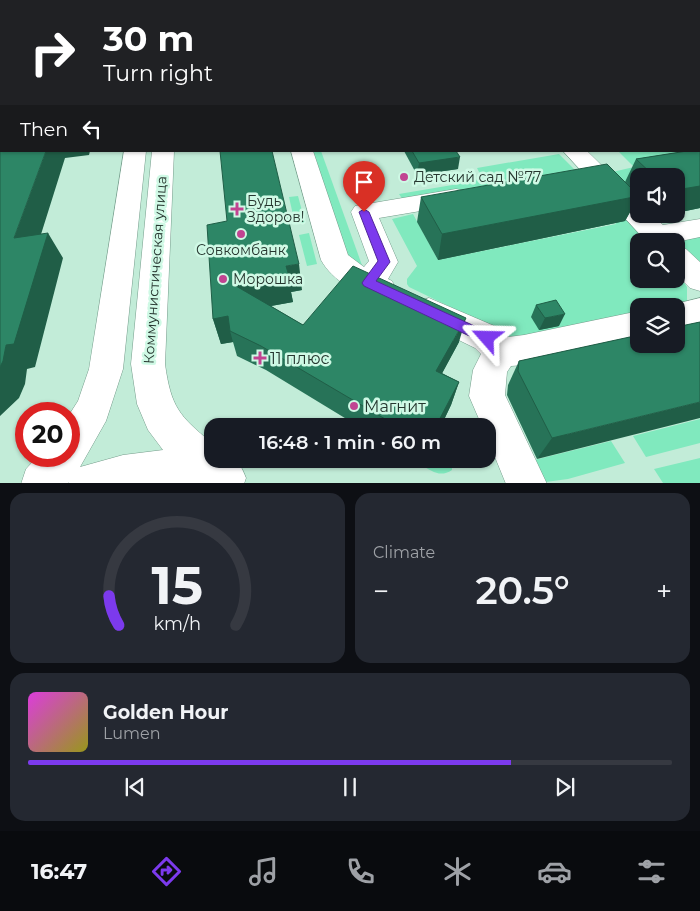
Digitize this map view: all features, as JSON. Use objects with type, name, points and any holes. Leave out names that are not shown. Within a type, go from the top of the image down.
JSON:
[{"type":"main road","points":[[80,432],[93,409],[106,370],[135,152]]},
{"type":"main road","name":"Коммунистическая улица","points":[[163,152],[148,364],[151,390],[160,416],[183,444],[232,481]]},
{"type":"main road","points":[[302,152],[335,260],[343,269],[368,283],[487,338],[501,352],[524,350],[630,326]]},
{"type":"main road","points":[[575,152],[654,233]]},
{"type":"main road","points":[[566,178],[595,173]]},
{"type":"main road","points":[[368,283],[384,262],[364,212],[480,192]]},
{"type":"main road","points":[[685,235],[700,228]]},
{"type":"main road","points":[[685,265],[700,280]]},
{"type":"main road","points":[[685,314],[700,310]]},
{"type":"main road","points":[[501,352],[490,370],[487,396],[527,483]]},
{"type":"main road","points":[[42,483],[56,467]]},
{"type":"main road","points":[[92,483],[120,474],[157,469],[192,470],[232,481]]},
{"type":"green space","points":[[306,152],[321,152],[363,268],[349,268]]},
{"type":"green space","points":[[619,152],[700,152],[700,171],[685,172],[685,168],[630,168],[630,199],[608,173],[634,167]]},
{"type":"green space","points":[[559,154],[576,171],[403,200],[399,194],[476,181],[480,174],[477,168]]},
{"type":"green space","points":[[598,189],[640,233],[630,233],[630,288],[685,288],[685,284],[687,287],[687,304],[685,304],[685,298],[630,298],[630,322],[515,347],[490,326],[409,287],[407,284],[407,279],[417,266],[392,219],[413,214],[438,260],[616,224],[585,191]]},
{"type":"green space","points":[[298,196],[305,222],[295,224],[289,197]]},
{"type":"green space","points":[[309,233],[317,264],[307,266],[299,235]]},
{"type":"green space","points":[[700,233],[700,266],[685,250],[685,238]]},
{"type":"green space","points":[[700,419],[700,443],[646,457],[633,436]]},
{"type":"green space","points":[[611,441],[625,463],[568,479],[538,483],[522,463]]},
{"type":"green space","points":[[700,458],[700,483],[663,483],[654,469]]},
{"type":"green space","points":[[426,468],[452,468],[448,472],[440,474]]},
{"type":"building","points":[[0,152],[46,152],[14,238],[48,233],[14,344],[6,345],[0,367]]},
{"type":"building","points":[[220,152],[272,152],[299,264],[286,266],[289,276],[236,286],[303,325],[353,266],[466,318],[436,371],[459,382],[440,418],[383,418],[261,346],[230,331],[228,316],[213,319],[207,225],[227,221]]},
{"type":"building","points":[[413,152],[457,152],[460,157],[419,163]]},
{"type":"building","points":[[681,152],[700,152],[700,186],[685,188],[685,168],[646,168],[636,159]]},
{"type":"building","points":[[607,164],[630,187],[630,198],[442,234],[421,197]]},
{"type":"building","points":[[556,300],[565,314],[545,318],[536,305]]},
{"type":"building","points":[[700,322],[700,402],[552,438],[518,371],[519,361],[630,337],[630,353],[685,353],[685,325]]},
{"type":"place","name":"Детский сад №77","points":[[404,177]]},
{"type":"place","name":"Будь Здоров!","points":[[237,209]]},
{"type":"place","name":"Совкомбанк","points":[[241,234]]},
{"type":"place","name":"Морошка","points":[[223,279]]},
{"type":"place","name":"11 плюс","points":[[260,358]]},
{"type":"place","name":"Магнит","points":[[354,406]]},
{"type":"route","points":[[364,212],[384,262],[368,283],[487,338]]}]
